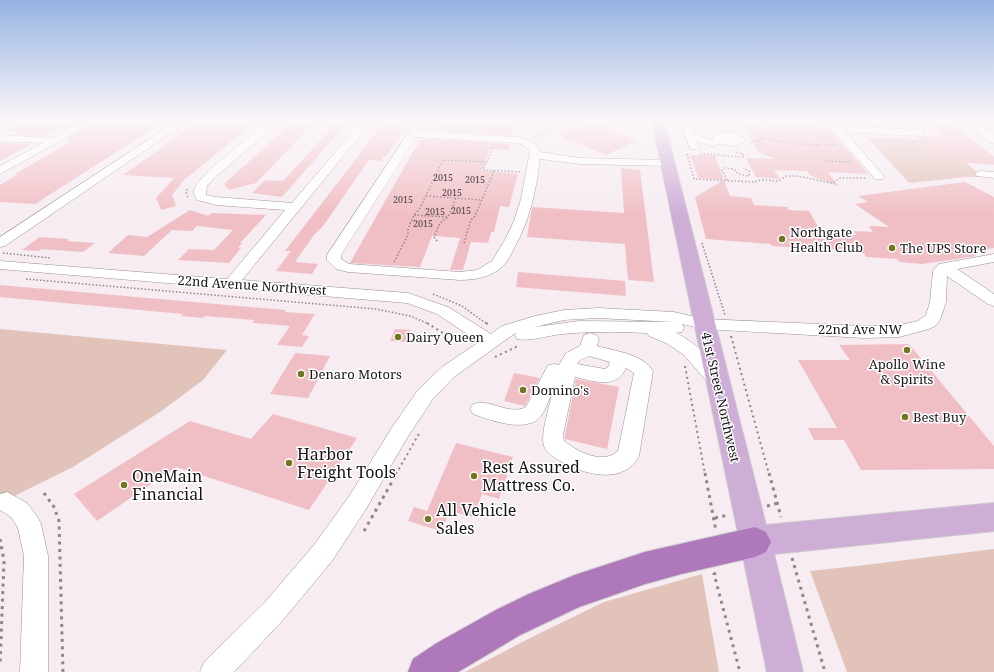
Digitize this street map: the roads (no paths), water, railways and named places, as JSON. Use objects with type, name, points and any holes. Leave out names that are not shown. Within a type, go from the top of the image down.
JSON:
[{"type":"highway","points":[[426,672],[475,640],[550,603],[598,583],[676,558],[770,540]]},
{"type":"main road","name":"41st Street Northwest","points":[[665,152],[716,324],[717,380],[770,540],[785,672]]},
{"type":"main road","points":[[770,540],[994,517]]},
{"type":"street","points":[[0,171],[35,152]]},
{"type":"street","points":[[0,243],[136,152]]},
{"type":"street","points":[[238,152],[200,186],[201,197],[216,201],[295,207]]},
{"type":"street","points":[[231,283],[341,152]]},
{"type":"street","points":[[401,152],[334,256],[336,263],[340,266],[460,276],[472,276],[482,273],[497,264],[500,260],[523,214],[533,169],[534,155],[580,161],[668,163]]},
{"type":"street","points":[[854,152],[879,178]]},
{"type":"street","points":[[981,174],[994,174]]},
{"type":"street","points":[[944,267],[994,258]]},
{"type":"street","name":"22nd Avenue Northwest","points":[[0,264],[408,298],[434,305],[444,310],[492,350]]},
{"type":"street","points":[[944,267],[994,301]]},
{"type":"street","name":"22nd Ave NW","points":[[716,324],[864,332],[899,331],[912,328],[929,322],[934,316],[938,302],[940,271],[944,267]]},
{"type":"street","points":[[214,672],[274,611],[323,553],[358,502],[400,432],[425,395],[448,372],[465,359],[492,350],[535,331],[595,320],[674,317],[716,324]]},
{"type":"street","points":[[595,320],[621,327],[651,331],[676,340],[685,345],[717,380]]},
{"type":"street","points":[[588,349],[595,320]]},
{"type":"street","points":[[621,327],[676,328],[716,324]]},
{"type":"street","points":[[480,409],[524,417],[533,412],[548,380],[551,379],[575,354],[588,349],[636,365],[644,370],[628,456],[619,464],[601,466],[578,461],[564,454],[554,445],[553,435],[560,370]]},
{"type":"street","points":[[560,370],[605,376],[612,375],[617,369],[619,359]]},
{"type":"street","points":[[6,502],[19,510],[29,524],[36,556],[34,672]]},
{"type":"place","name":"Northgate Health Club","points":[[782,239]]},
{"type":"place","name":"The UPS Store","points":[[892,248]]},
{"type":"place","name":"Dairy Queen","points":[[398,337]]},
{"type":"place","name":"Apollo Wine & Spirits","points":[[907,350]]},
{"type":"place","name":"Denaro Motors","points":[[301,374]]},
{"type":"place","name":"Domino's","points":[[523,390]]},
{"type":"place","name":"Best Buy","points":[[905,417]]},
{"type":"place","name":"Harbor Freight Tools","points":[[289,463]]},
{"type":"place","name":"Rest Assured Mattress Co.","points":[[474,476]]},
{"type":"place","name":"OneMain Financial","points":[[124,485]]},
{"type":"place","name":"All Vehicle Sales","points":[[428,519]]}]
